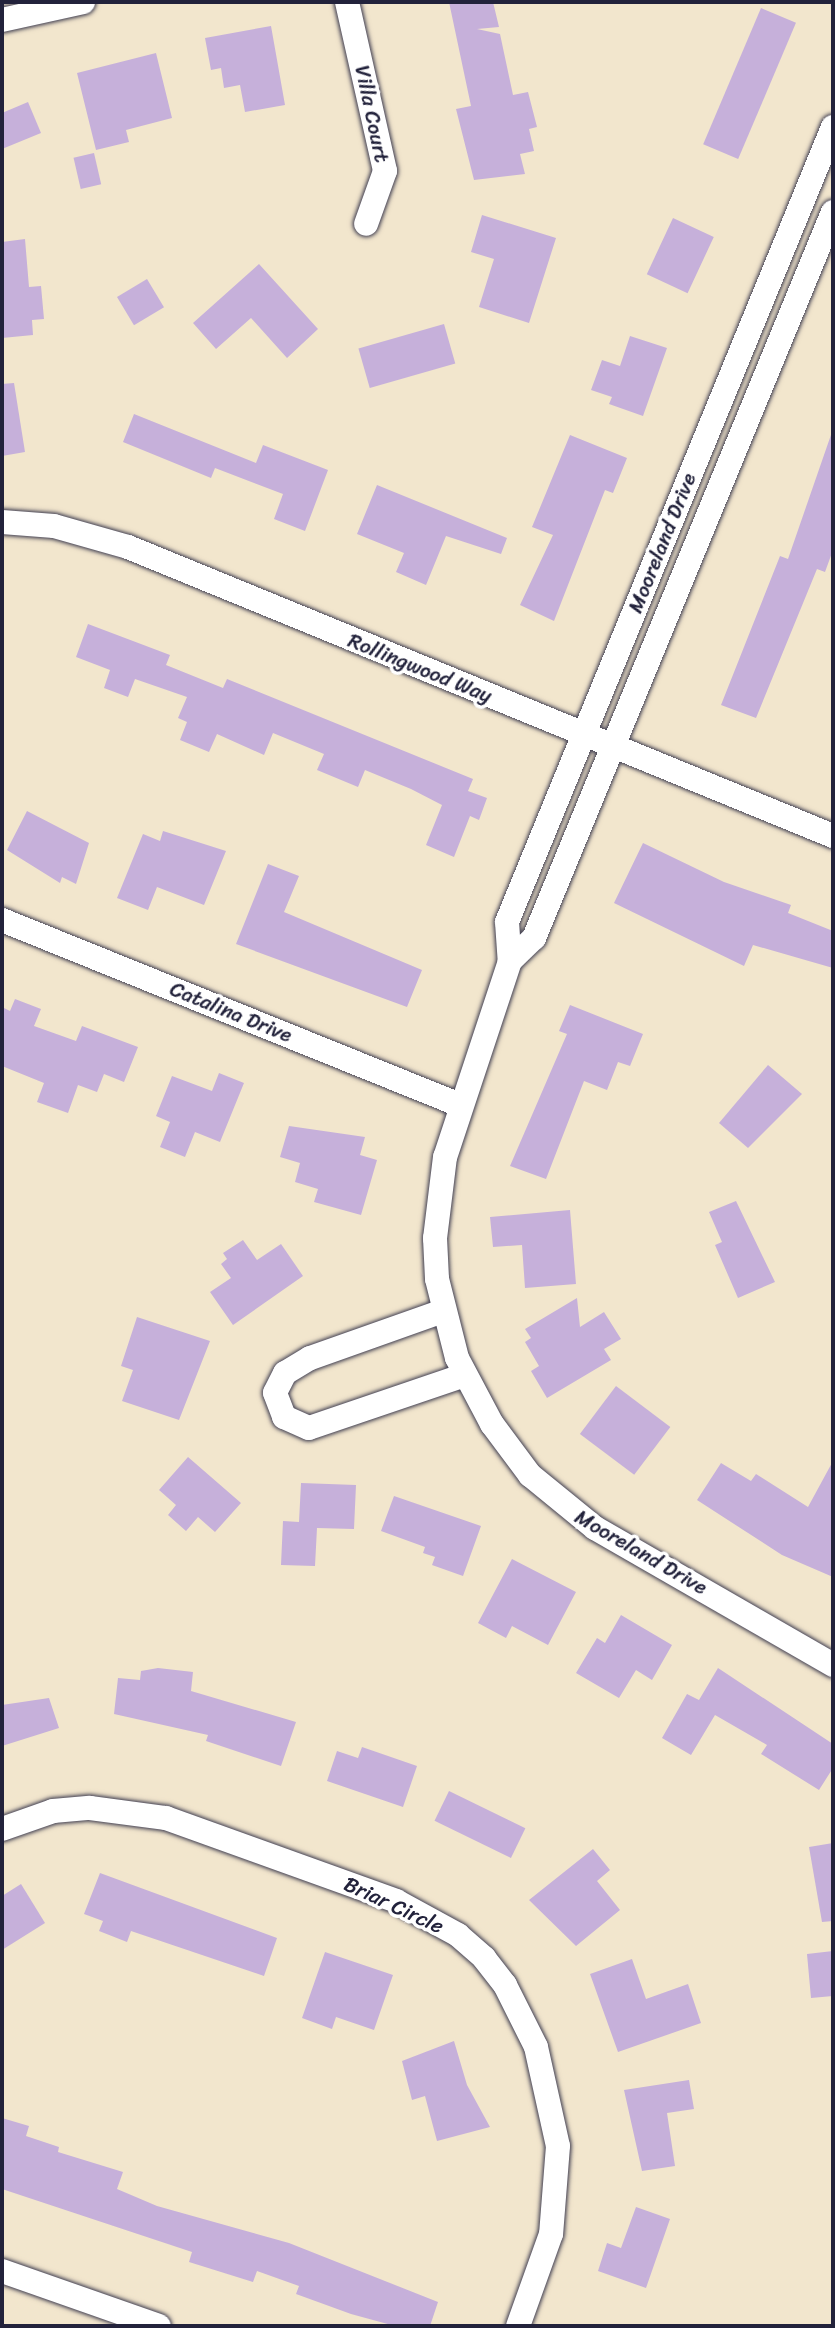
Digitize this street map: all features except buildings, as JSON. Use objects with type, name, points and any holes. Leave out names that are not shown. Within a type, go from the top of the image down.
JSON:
[{"type":"street","points":[[2,20],[83,2]]},
{"type":"street","name":"Villa Court","points":[[347,2],[385,171],[366,223]]},
{"type":"street","name":"Mooreland Drive","points":[[833,127],[507,922],[510,961],[460,1105],[437,1197],[443,1311],[465,1375],[510,1451],[572,1512],[833,1665]]},
{"type":"street","name":"Mooreland Drive","points":[[510,961],[534,938],[615,749],[833,212]]},
{"type":"street","name":"Rollingwood Way","points":[[2,522],[54,526],[128,547],[582,737],[833,836]]},
{"type":"street","name":"Catalina Drive","points":[[2,920],[460,1105]]},
{"type":"street","points":[[443,1311],[310,1358],[285,1373],[275,1393],[284,1417],[309,1428],[465,1375]]},
{"type":"street","name":"Briar Circle","points":[[2,1829],[53,1811],[90,1808],[166,1818],[396,1901],[458,1935],[484,1958],[505,1985],[536,2046],[558,2146],[551,2234],[518,2326]]},
{"type":"street","points":[[2,2271],[159,2326]]}]
